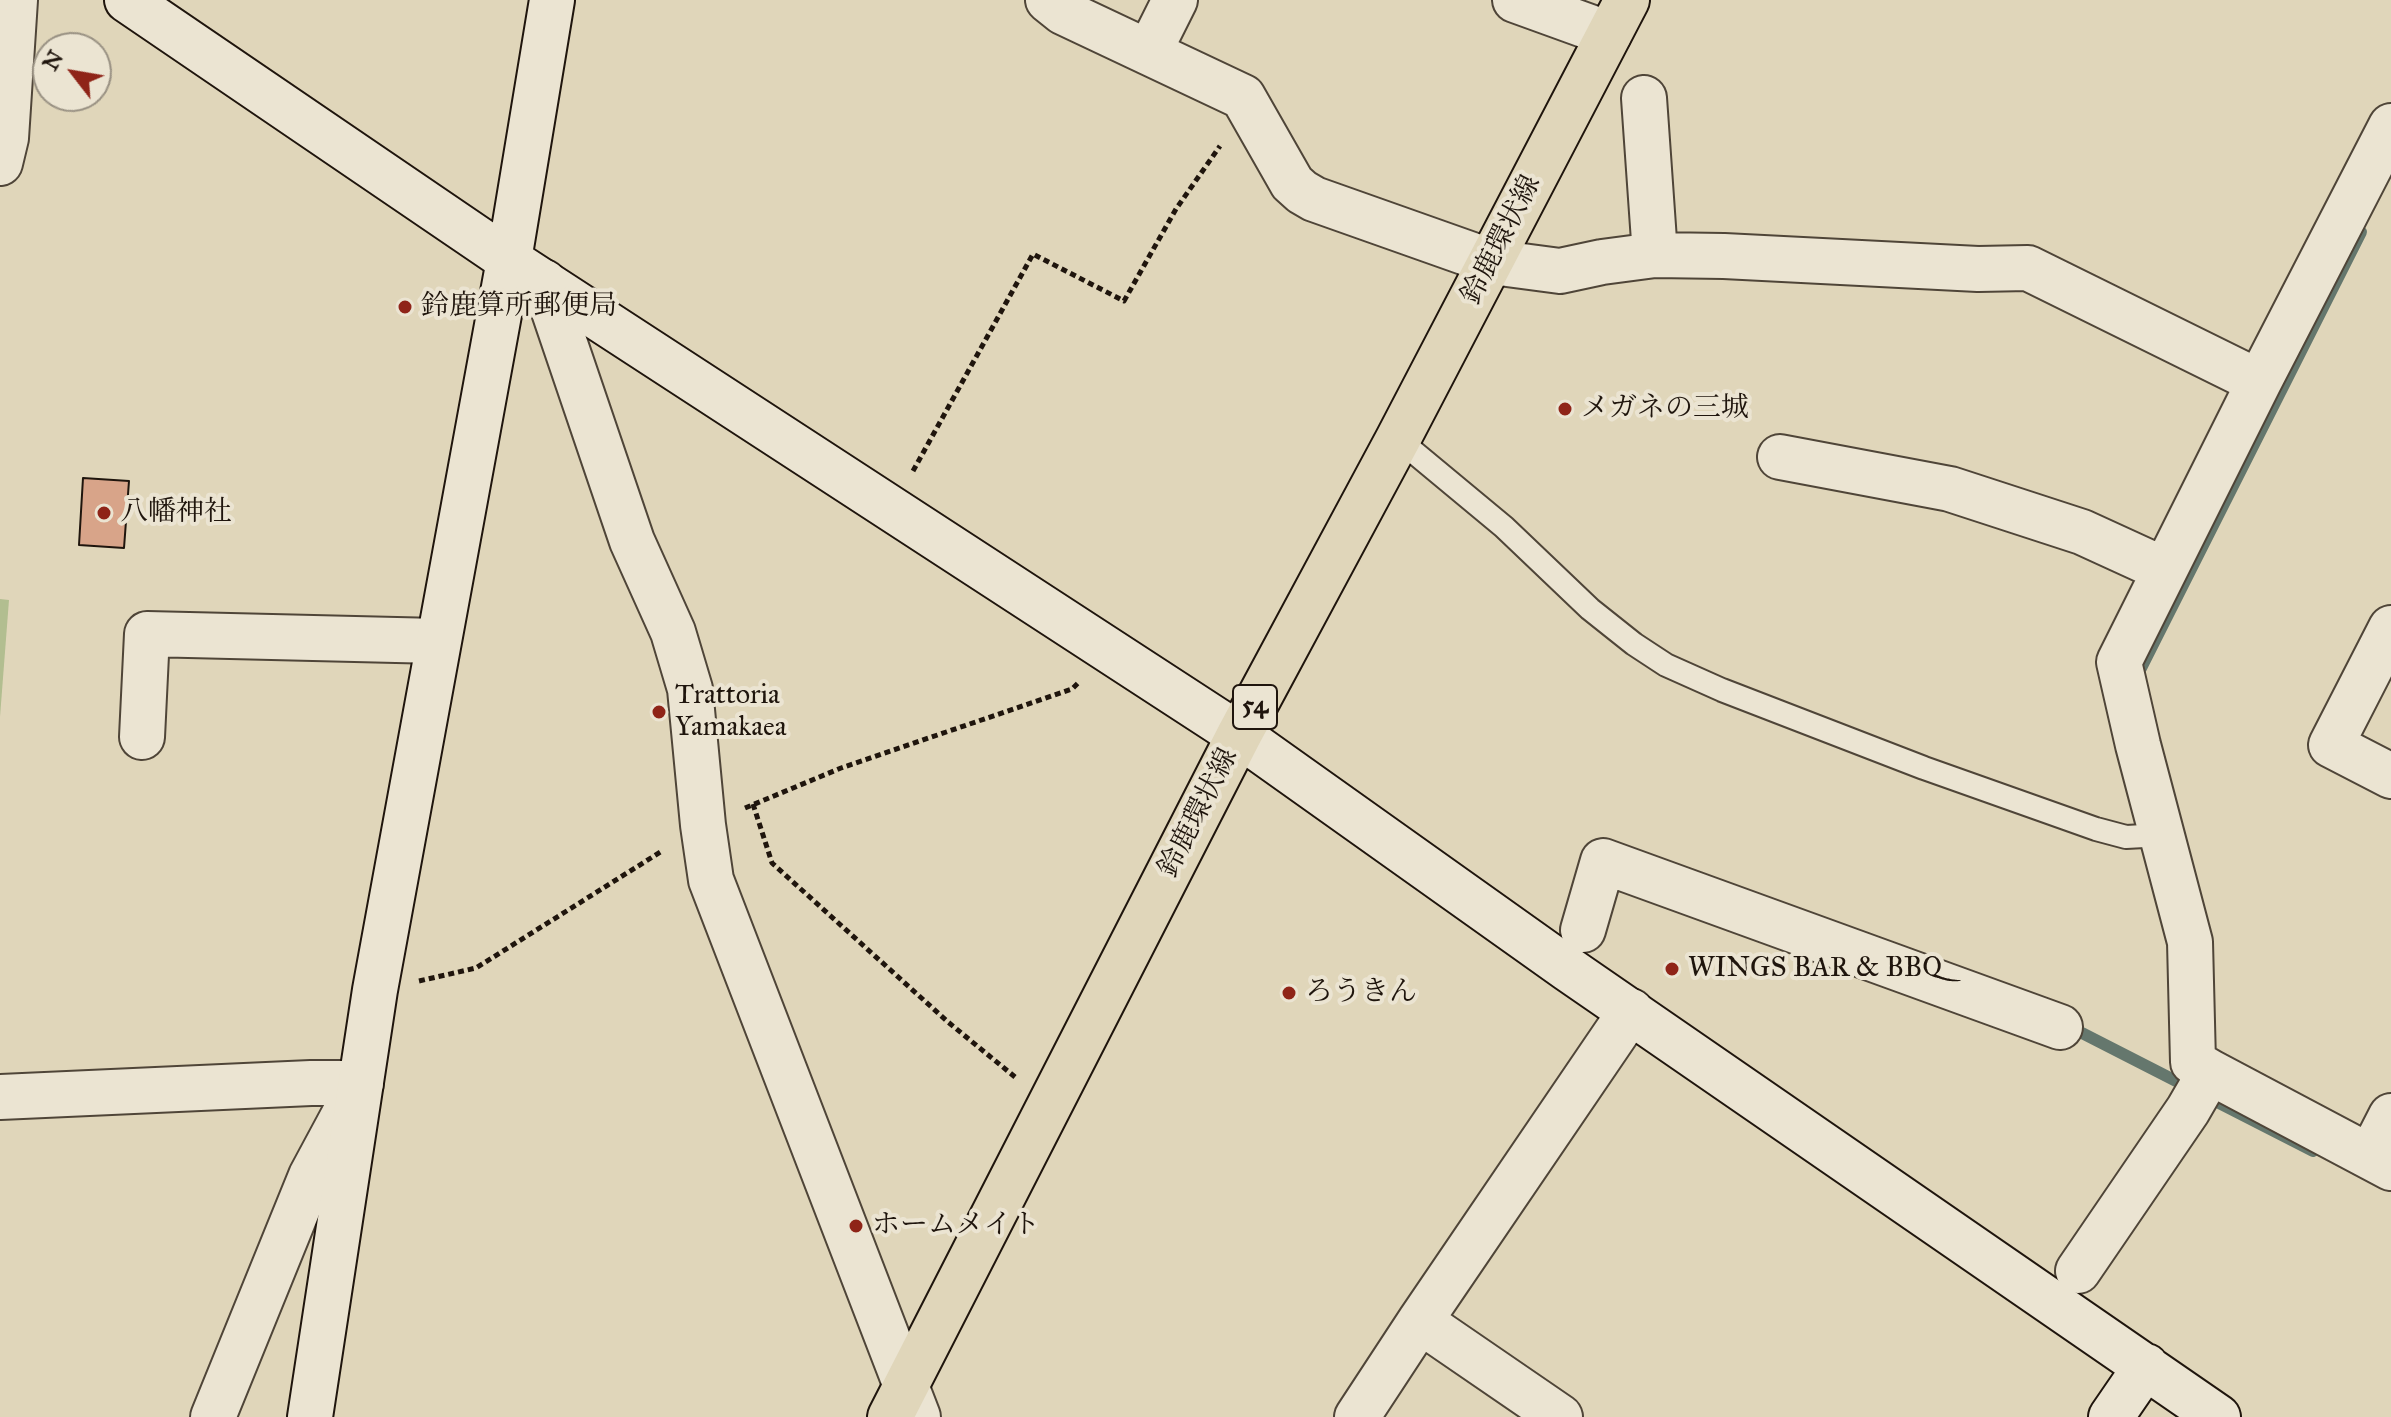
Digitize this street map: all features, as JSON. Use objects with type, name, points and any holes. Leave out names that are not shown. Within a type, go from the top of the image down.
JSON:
[{"type":"main road","name":"鈴鹿環状線","points":[[905,1406],[1050,1106],[1239,735],[1492,262],[1618,17]]},
{"type":"street","points":[[0,163],[6,138],[15,0]]},
{"type":"street","points":[[127,0],[526,271],[1239,735],[2218,1417]]},
{"type":"street","points":[[310,1417],[375,990],[438,641],[526,271],[552,0]]},
{"type":"street","points":[[1048,0],[1063,12],[1243,97],[1292,183],[1302,192],[1314,199],[1492,262],[1560,271],[1655,255],[1978,269],[2028,268],[2259,382]]},
{"type":"street","points":[[1149,52],[1175,0]]},
{"type":"street","points":[[1515,0],[1618,17]]},
{"type":"street","points":[[1644,98],[1655,255]]},
{"type":"street","points":[[2078,1271],[2200,1088],[2193,1062],[2190,942],[2119,662],[2391,126]]},
{"type":"street","points":[[526,271],[632,541],[673,632],[690,689],[711,880],[905,1406]]},
{"type":"street","points":[[1780,457],[1950,489],[2082,532],[2165,570]]},
{"type":"street","points":[[2391,628],[2331,745],[2391,776]]},
{"type":"street","points":[[142,737],[147,634],[438,641]]},
{"type":"street","points":[[1583,930],[1603,861],[2060,1027]]},
{"type":"street","points":[[1357,1417],[1631,1011]]},
{"type":"street","points":[[0,1097],[361,1083]]},
{"type":"street","points":[[213,1417],[311,1176],[361,1083]]},
{"type":"street","points":[[2200,1088],[2380,1163],[2391,1116]]},
{"type":"street","points":[[1420,1321],[1560,1417]]},
{"type":"street","points":[[2111,1417],[2146,1366]]},
{"type":"lane","points":[[1398,439],[1504,527],[1590,609],[1666,665],[1722,690],[1924,768],[2096,829],[2126,837],[2163,835]]},
{"type":"path","points":[[913,471],[1033,254],[1124,301],[1176,209],[1220,146],[1255,118]]},
{"type":"path","points":[[753,804],[772,863],[948,1022],[1050,1106]]},
{"type":"green space","points":[[0,599],[9,600],[0,717]]},
{"type":"building","name":"八幡神社","points":[[83,478],[129,481],[124,548],[79,545]]},
{"type":"waterway","points":[[2141,668],[2361,232]]},
{"type":"waterway","points":[[2082,1033],[2313,1151]]},
{"type":"place","name":"鈴鹿算所郵便局","points":[[405,307]]},
{"type":"place","name":"メガネの三城","points":[[1565,409]]},
{"type":"place","name":"八幡神社","points":[[104,513]]},
{"type":"place","name":"Trattoria Yamakaea","points":[[659,712]]},
{"type":"place","name":"WINGS BAR & BBQ","points":[[1672,969]]},
{"type":"place","name":"ろうきん","points":[[1289,993]]},
{"type":"place","name":"ホームメイト","points":[[856,1226]]}]
